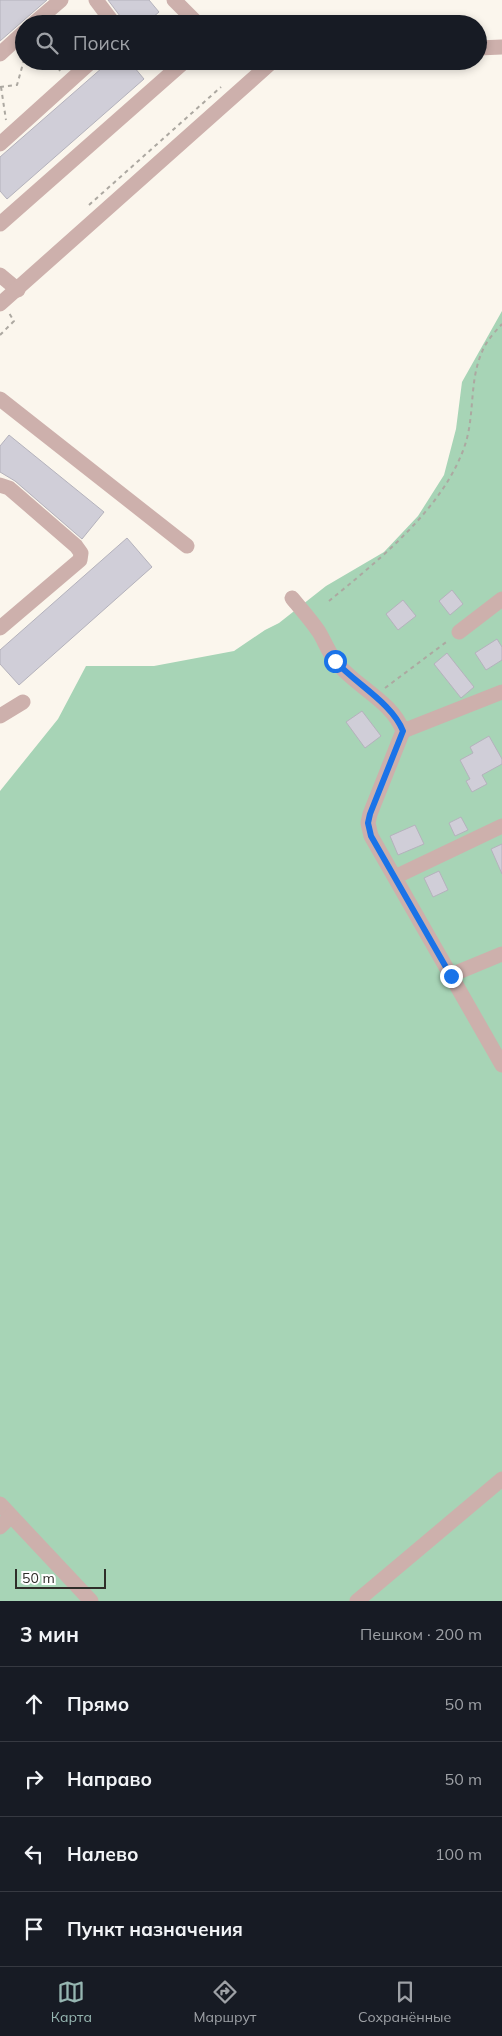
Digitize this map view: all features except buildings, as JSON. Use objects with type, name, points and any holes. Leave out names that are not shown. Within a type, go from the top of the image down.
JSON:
[{"type":"street","points":[[44,15],[61,0]]},
{"type":"street","points":[[96,0],[107,15]]},
{"type":"street","points":[[174,0],[189,15]]},
{"type":"street","points":[[0,54],[15,40]]},
{"type":"street","points":[[487,48],[502,47]]},
{"type":"street","points":[[4,141],[82,70]]},
{"type":"street","points":[[1,221],[175,70]]},
{"type":"street","points":[[0,304],[18,290],[263,70]]},
{"type":"street","points":[[0,275],[18,290]]},
{"type":"street","points":[[0,399],[187,546]]},
{"type":"street","points":[[0,485],[9,488],[76,546],[81,553],[80,560],[0,628]]},
{"type":"street","points":[[292,598],[319,632],[335,661],[398,719],[403,731],[370,814],[368,823],[371,836],[502,1065]]},
{"type":"street","points":[[459,632],[502,599]]},
{"type":"street","points":[[403,731],[502,692]]},
{"type":"street","points":[[0,716],[24,702]]},
{"type":"street","points":[[395,877],[502,826]]},
{"type":"street","points":[[451,976],[502,954]]},
{"type":"street","points":[[357,1601],[502,1479]]},
{"type":"street","points":[[0,1504],[91,1601]]},
{"type":"street","points":[[0,1527],[12,1516]]},
{"type":"path","points":[[4,141],[1,87],[17,85],[21,70]]},
{"type":"path","points":[[0,304],[13,316],[14,321],[0,335]]},
{"type":"path","points":[[329,601],[392,549],[443,490],[457,467],[469,433],[473,391],[482,351],[502,324]]},
{"type":"path","points":[[374,696],[459,632]]},
{"type":"green space","points":[[502,311],[502,1601],[0,1601],[0,791],[58,719],[86,666],[154,666],[234,651],[279,623],[326,586],[384,552],[418,516],[444,475],[456,429],[462,382]]},
{"type":"route","points":[[335,661],[398,719],[403,731],[368,823],[371,836],[451,976]]}]
